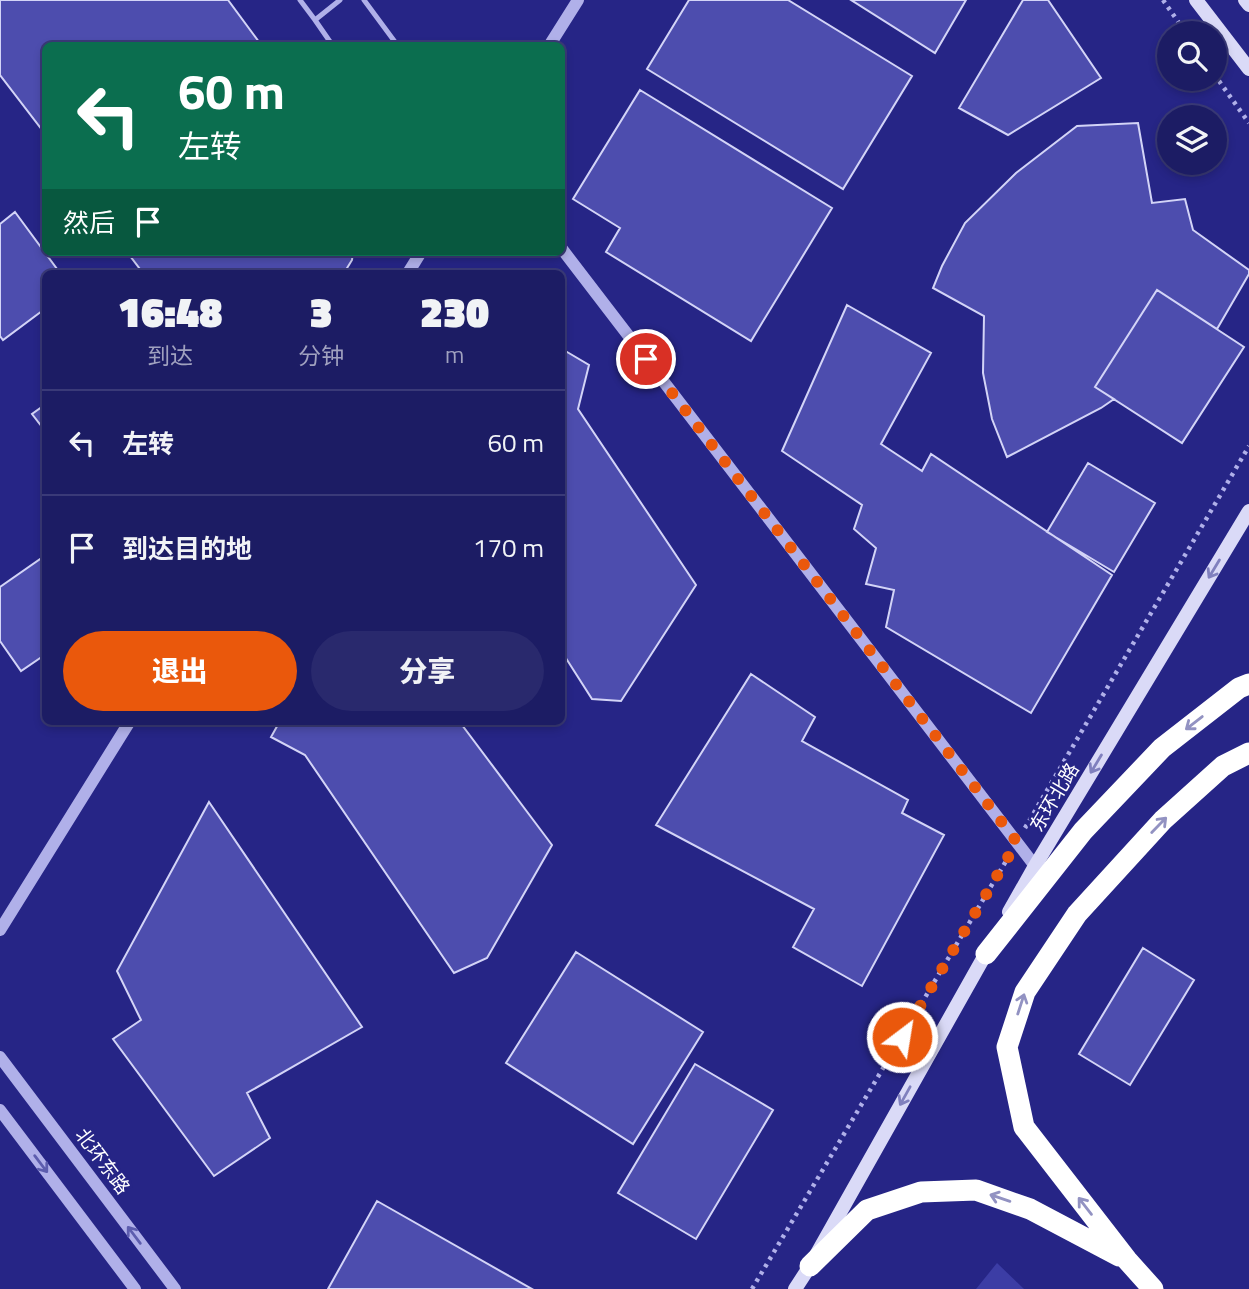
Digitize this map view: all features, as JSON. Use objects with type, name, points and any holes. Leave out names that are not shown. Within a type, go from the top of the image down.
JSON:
[{"type":"highway","points":[[986,954],[1083,831],[1162,748],[1239,688],[1249,684]]},
{"type":"highway","points":[[1153,1289],[1127,1260],[1024,1127],[1007,1047],[1025,992],[1077,914],[1163,820],[1223,766],[1249,753]]},
{"type":"highway","points":[[810,1266],[867,1210],[921,1192],[976,1190],[1030,1209],[1127,1260]]},
{"type":"main road","points":[[1196,0],[1249,69]]},
{"type":"main road","points":[[1245,0],[1249,5]]},
{"type":"main road","name":"东环北路","points":[[795,1289],[1035,866],[1249,511]]},
{"type":"street","points":[[552,42],[578,0]]},
{"type":"street","points":[[565,253],[1035,866]]},
{"type":"street","points":[[0,930],[128,725]]},
{"type":"street","name":"北环东路","points":[[0,1057],[175,1289]]},
{"type":"street","points":[[0,1110],[135,1289]]},
{"type":"lane","points":[[300,0],[330,42]]},
{"type":"lane","points":[[315,20],[341,0]]},
{"type":"lane","points":[[364,0],[395,42]]},
{"type":"path","points":[[1163,0],[1178,21]]},
{"type":"path","points":[[1226,91],[1249,123]]},
{"type":"path","points":[[752,1289],[1249,446]]},
{"type":"shaded area","points":[[997,1263],[1024,1289],[976,1289]]},
{"type":"building","points":[[0,0],[228,0],[259,42],[42,42],[42,130],[0,75]]},
{"type":"building","points":[[689,0],[788,0],[912,76],[843,189],[647,69]]},
{"type":"building","points":[[851,0],[966,0],[935,53]]},
{"type":"building","points":[[1023,0],[1048,0],[1101,78],[1008,135],[959,108]]},
{"type":"building","points":[[640,90],[832,208],[751,341],[606,252],[620,228],[573,199]]},
{"type":"building","points":[[1138,123],[1152,203],[1185,199],[1193,230],[1249,270],[1249,274],[1217,329],[1157,290],[1095,387],[1114,399],[1007,457],[992,419],[983,373],[984,316],[933,288],[965,223],[1016,173],[1077,126]]},
{"type":"building","points":[[15,212],[42,249],[42,256],[47,256],[58,270],[42,270],[42,311],[3,340],[0,336],[0,224]]},
{"type":"building","points":[[130,256],[352,256],[346,270],[141,270]]},
{"type":"building","points":[[1157,290],[1244,347],[1182,443],[1095,387]]},
{"type":"building","points":[[847,305],[931,353],[881,444],[922,471],[931,454],[1112,575],[1031,713],[886,627],[894,590],[866,584],[876,548],[854,529],[862,505],[782,451]]},
{"type":"building","points":[[565,351],[589,365],[578,409],[696,585],[621,701],[592,699],[565,657]]},
{"type":"building","points":[[42,407],[42,427],[32,414]]},
{"type":"building","points":[[1088,463],[1155,503],[1114,572],[1047,532]]},
{"type":"building","points":[[42,558],[42,657],[21,671],[0,641],[0,587]]},
{"type":"building","points":[[751,674],[815,717],[802,741],[908,800],[902,813],[944,835],[862,986],[793,947],[814,909],[656,825]]},
{"type":"building","points":[[278,725],[462,725],[552,845],[487,958],[454,973],[305,755],[271,737]]},
{"type":"building","points":[[209,802],[362,1027],[247,1093],[270,1138],[214,1176],[113,1039],[141,1020],[117,971]]},
{"type":"building","points":[[1143,948],[1194,980],[1130,1085],[1079,1054]]},
{"type":"building","points":[[576,952],[703,1032],[633,1144],[506,1063]]},
{"type":"building","points":[[695,1064],[773,1110],[696,1239],[618,1193]]},
{"type":"building","points":[[377,1201],[532,1289],[328,1289]]},
{"type":"route","points":[[646,359],[1017,842],[902,1037]]}]
